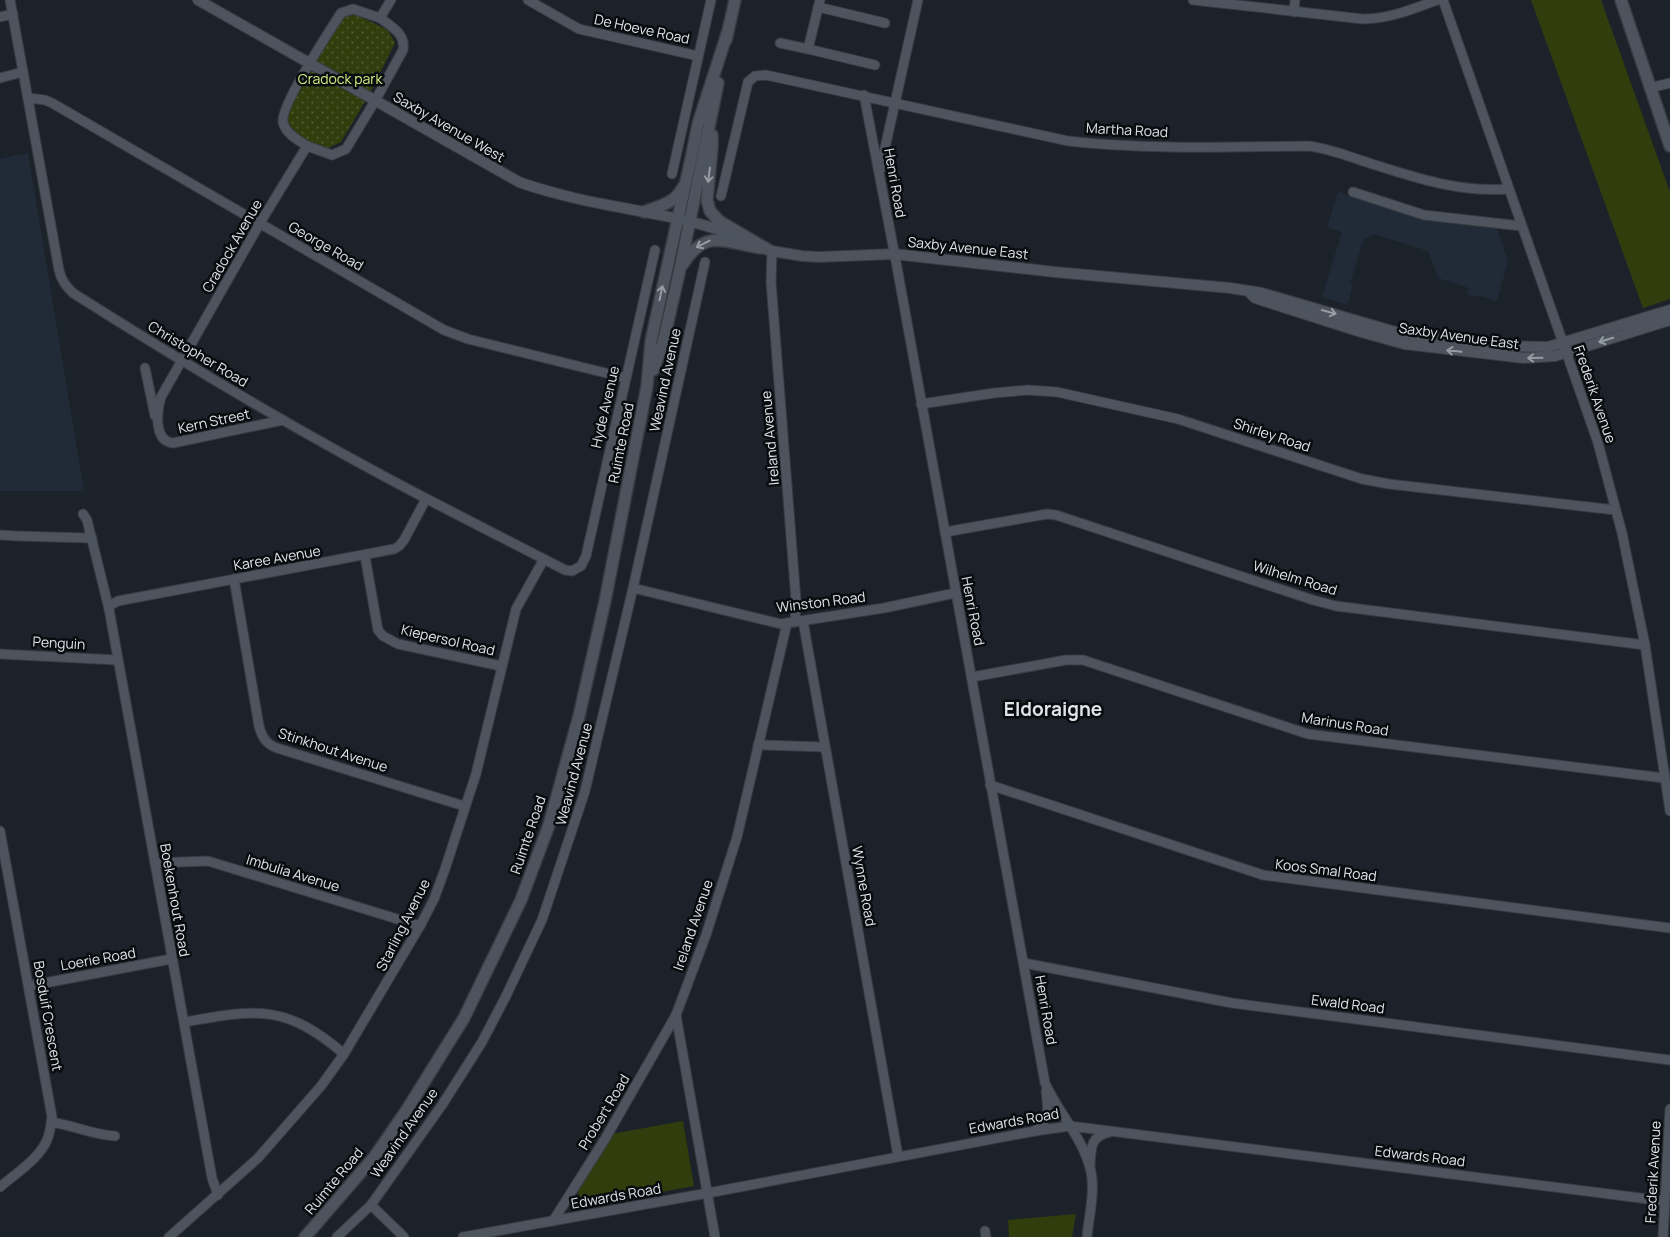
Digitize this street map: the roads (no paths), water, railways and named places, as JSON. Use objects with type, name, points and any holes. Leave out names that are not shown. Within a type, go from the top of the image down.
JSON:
[{"type":"main road","name":"Ruimte Road","points":[[305,1237],[375,1156],[408,1108],[464,1018],[522,900],[549,825],[579,716],[605,601],[648,386],[651,341],[710,126],[735,0]]},
{"type":"main road","points":[[1621,0],[1670,146]]},
{"type":"main road","name":"Ruimte Road","points":[[648,386],[663,342],[680,268],[688,176],[698,124],[727,34]]},
{"type":"main road","points":[[710,126],[712,148],[707,194],[708,208],[719,221],[770,250]]},
{"type":"main road","points":[[644,212],[668,203],[675,198],[681,191],[688,176]]},
{"type":"main road","points":[[680,268],[688,255],[709,240],[722,239],[741,245],[770,250]]},
{"type":"street","name":"Christopher Road","points":[[10,0],[61,279],[73,293],[283,420],[426,499],[565,570],[572,571],[578,568]]},
{"type":"street","name":"Saxby Avenue West","points":[[198,0],[519,182],[548,191],[683,219]]},
{"type":"street","points":[[380,18],[391,0]]},
{"type":"street","name":"De Hoeve Road","points":[[528,0],[579,29],[698,56]]},
{"type":"street","points":[[672,174],[711,0]]},
{"type":"street","points":[[880,173],[918,0]]},
{"type":"street","points":[[1193,0],[1370,19],[1409,11],[1437,0]]},
{"type":"street","points":[[1294,12],[1295,0]]},
{"type":"street","name":"Frederik Avenue","points":[[1443,0],[1598,443],[1631,575],[1645,645],[1670,810]]},
{"type":"street","points":[[808,49],[819,3],[885,23]]},
{"type":"street","points":[[353,9],[380,18],[398,31],[404,44],[403,50],[376,101],[349,145],[342,152],[332,155],[307,146],[287,131],[282,121],[284,111],[310,63],[341,12],[353,9]]},
{"type":"street","points":[[0,17],[13,14]]},
{"type":"street","points":[[780,42],[875,65]]},
{"type":"street","points":[[0,78],[23,72]]},
{"type":"street","name":"Martha Road","points":[[721,196],[748,82],[755,76],[766,75],[1068,141],[1094,144],[1159,146],[1316,146],[1429,182],[1472,188],[1509,189]]},
{"type":"street","points":[[1650,88],[1670,83]]},
{"type":"street","name":"Henri Road","points":[[864,95],[880,173],[1045,1083],[1053,1100],[1070,1126],[1090,1168]]},
{"type":"street","name":"George Road","points":[[28,98],[45,100],[436,326],[455,335],[626,378]]},
{"type":"street","name":"Cradock Avenue","points":[[182,360],[260,223],[307,146]]},
{"type":"street","points":[[1353,192],[1424,215],[1522,226]]},
{"type":"street","name":"Saxby Avenue East","points":[[683,219],[719,229],[770,250],[819,257],[894,254],[1056,272],[1230,288],[1262,293],[1385,329],[1416,336],[1465,343],[1519,347],[1565,347],[1670,320]]},
{"type":"street","name":"Hyde Avenue","points":[[578,568],[586,556],[655,250]]},
{"type":"street","name":"Ireland Avenue","points":[[676,1015],[706,936],[737,836],[758,745],[795,622],[796,600],[770,250]]},
{"type":"street","name":"Weavind Avenue","points":[[337,1237],[370,1205],[442,1105],[482,1042],[542,920],[585,791],[633,588],[705,262]]},
{"type":"street","name":"Saxby Avenue East","points":[[1565,347],[1670,310]]},
{"type":"street","name":"Kern Street","points":[[158,428],[157,413],[161,397],[182,360]]},
{"type":"street","name":"Kern Street","points":[[145,368],[158,428],[162,437],[169,443],[178,443],[283,420]]},
{"type":"street","name":"Shirley Road","points":[[921,404],[994,393],[1028,390],[1057,392],[1178,419],[1362,479],[1389,484],[1615,510]]},
{"type":"street","name":"Karee Avenue","points":[[109,609],[111,605],[118,601],[390,550],[400,546],[426,499]]},
{"type":"street","name":"Boekenhout Road","points":[[82,514],[87,520],[109,609],[171,959],[185,1022],[212,1178],[218,1195]]},
{"type":"street","name":"Wilhelm Road","points":[[945,532],[1046,514],[1056,515],[1336,606],[1645,645]]},
{"type":"street","points":[[0,535],[38,538],[48,536],[92,538]]},
{"type":"street","name":"Kiepersol Road","points":[[365,556],[378,630],[383,636],[398,644],[501,666]]},
{"type":"street","name":"Starling Avenue","points":[[169,1237],[258,1158],[321,1086],[344,1054],[420,926],[434,899],[445,869],[485,739],[516,609],[544,559]]},
{"type":"street","name":"Stinkhout Avenue","points":[[234,579],[259,726],[261,734],[267,743],[277,748],[464,806]]},
{"type":"street","name":"Winston Road","points":[[633,588],[770,622],[795,622],[884,608],[955,593]]},
{"type":"street","name":"Wynne Road","points":[[795,622],[838,816],[898,1156]]},
{"type":"street","name":"Penguin","points":[[0,654],[117,660]]},
{"type":"street","name":"Marinus Road","points":[[972,677],[1066,660],[1083,660],[1308,734],[1664,778]]},
{"type":"street","points":[[758,745],[824,747]]},
{"type":"street","name":"Koos Smal Road","points":[[990,785],[1263,875],[1670,928]]},
{"type":"street","name":"Bosduif Crescent","points":[[0,831],[52,1109],[48,1139],[40,1152],[0,1187]]},
{"type":"street","name":"Imbulia Avenue","points":[[155,863],[208,862],[420,926]]},
{"type":"street","name":"Loerie Road","points":[[29,986],[171,959]]},
{"type":"street","name":"Ewald Road","points":[[1024,963],[1232,1003],[1670,1060]]},
{"type":"street","points":[[185,1022],[251,1012],[269,1014],[308,1027],[327,1039],[344,1054]]},
{"type":"street","points":[[676,1015],[715,1237]]},
{"type":"street","name":"Probert Road","points":[[553,1221],[605,1139],[676,1015]]},
{"type":"street","points":[[1035,1131],[1043,1125],[1047,1115],[1045,1083]]},
{"type":"street","name":"Frederik Avenue","points":[[1663,1237],[1670,1109]]},
{"type":"street","points":[[51,1122],[65,1124],[101,1136],[115,1136]]},
{"type":"street","name":"Edwards Road","points":[[463,1237],[1070,1126],[1664,1201]]},
{"type":"street","points":[[1087,1237],[1092,1189],[1091,1153],[1094,1141],[1101,1134],[1115,1131]]},
{"type":"street","points":[[370,1205],[404,1237]]},
{"type":"district","name":"Eldoraigne","points":[[1053,709]]},
{"type":"park label","name":"Cradock park","points":[[340,79]]}]
